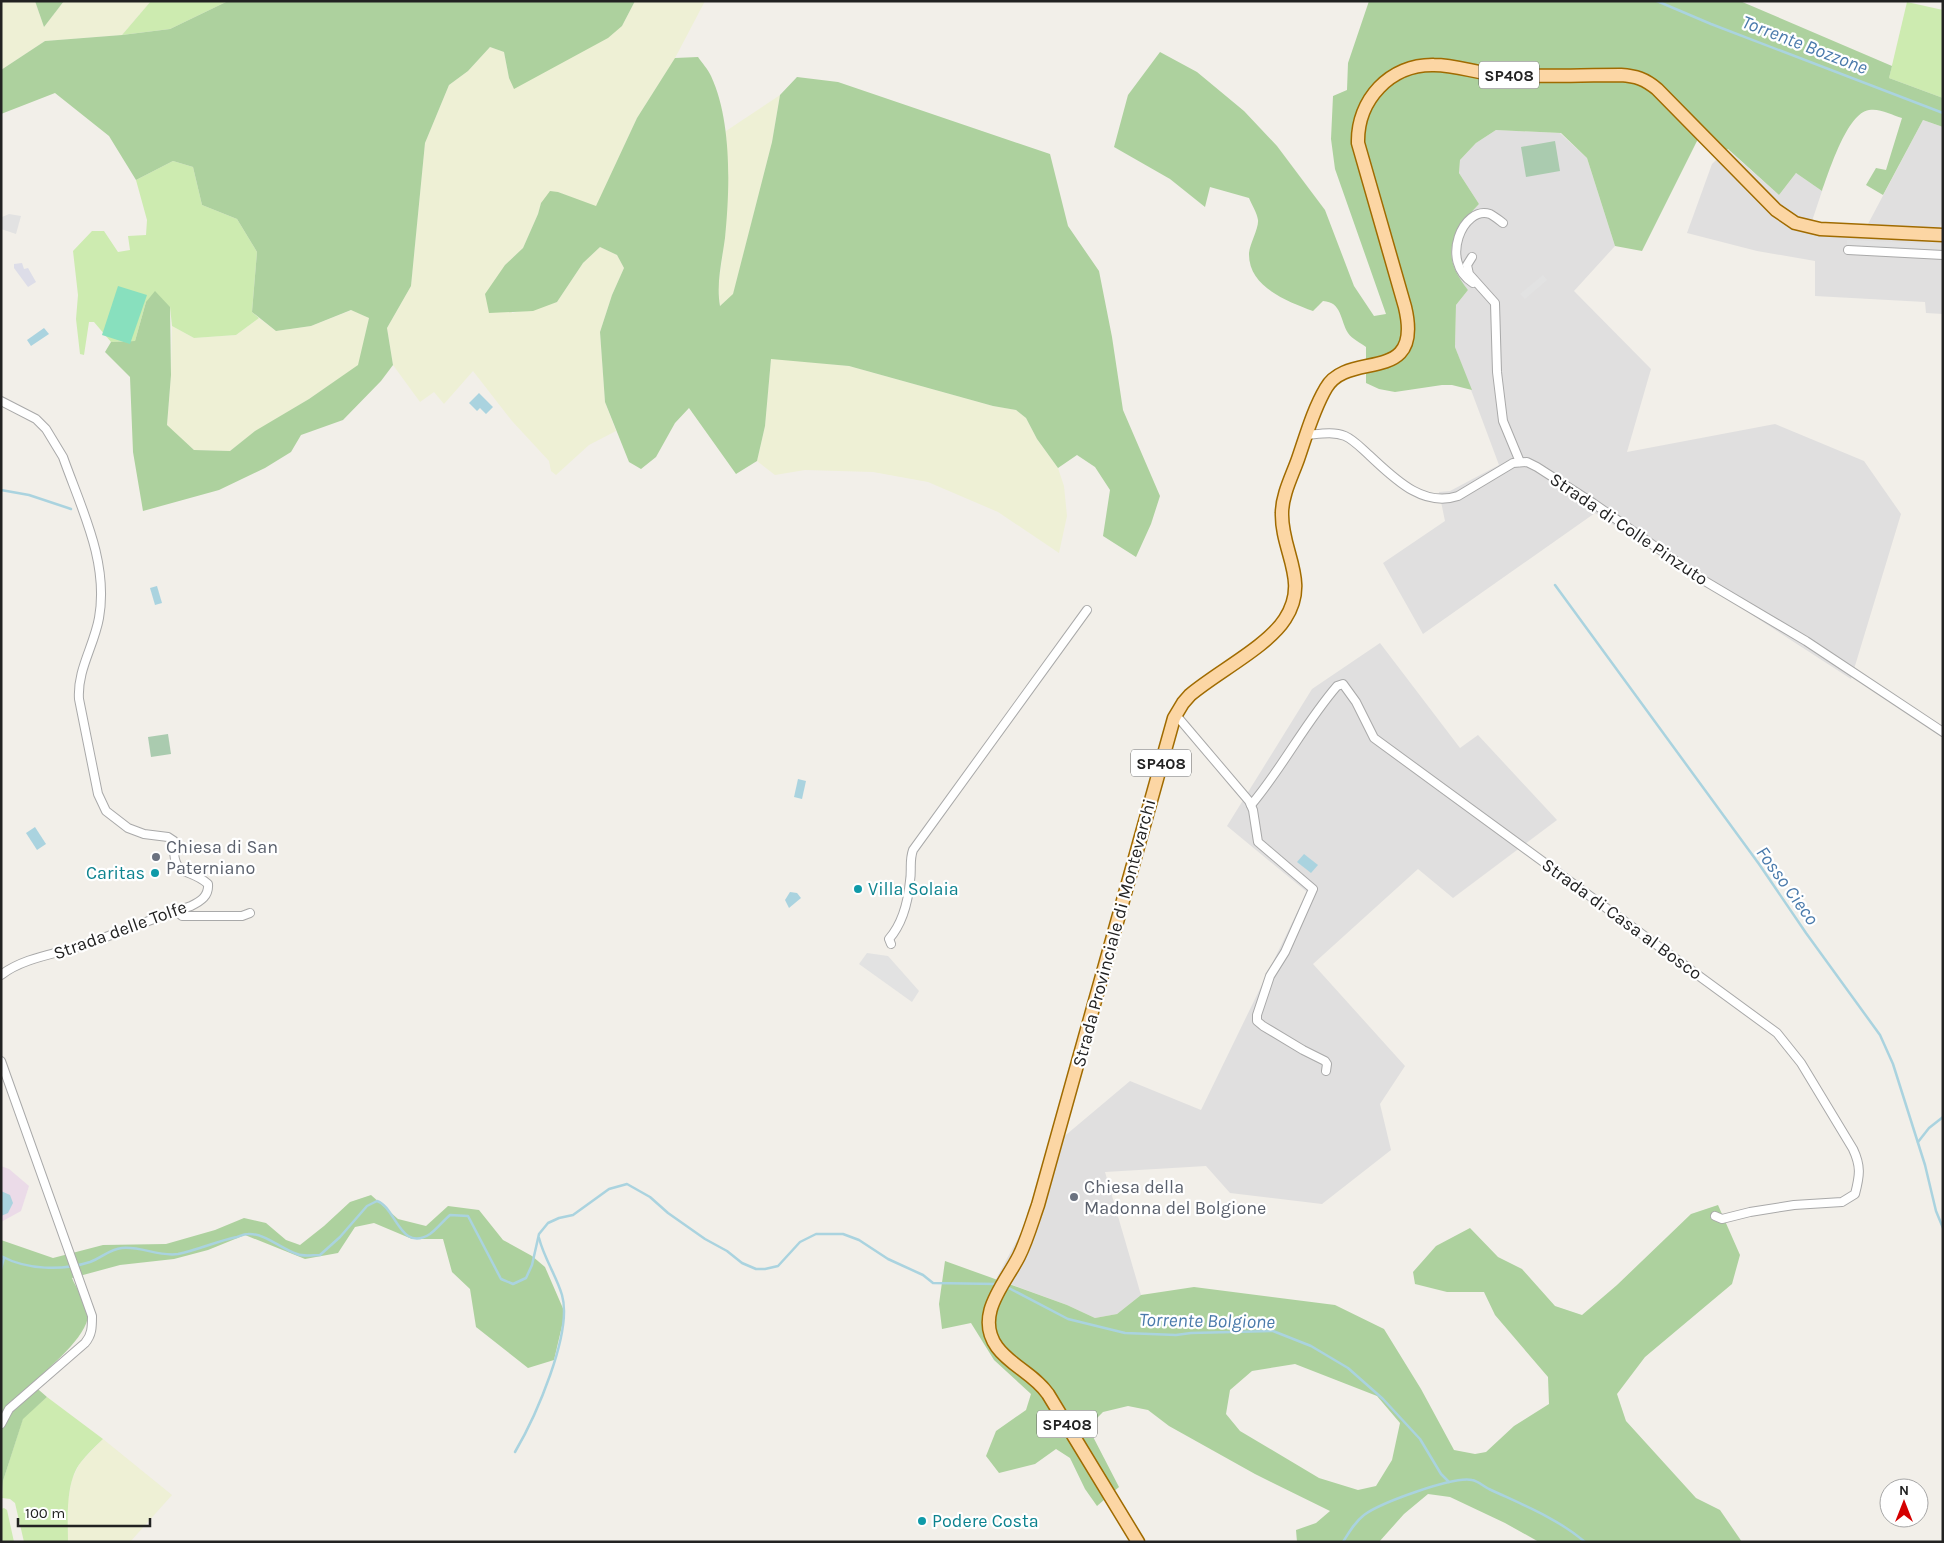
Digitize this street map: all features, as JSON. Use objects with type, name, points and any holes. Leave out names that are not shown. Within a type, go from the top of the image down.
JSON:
[{"type":"main road","name":"Strada Provinciale di Montevarchi","points":[[1138,1542],[1048,1394],[1034,1378],[1004,1356],[997,1346],[990,1332],[990,1316],[995,1295],[1020,1254],[1029,1231],[1166,743],[1176,715],[1183,703],[1194,692],[1272,634],[1284,621],[1291,609],[1295,596],[1296,582],[1282,520],[1282,510],[1286,492],[1320,399],[1330,382],[1347,370],[1378,365],[1389,361],[1400,351],[1406,340],[1408,329],[1406,312],[1362,159],[1358,138],[1363,114],[1374,93],[1388,78],[1408,68],[1433,65],[1501,75],[1621,75],[1638,77],[1657,89],[1751,186],[1788,220],[1802,226],[1820,229],[1943,235]]},
{"type":"street","points":[[1483,289],[1465,278],[1460,270],[1456,260],[1458,236],[1465,224],[1476,215],[1491,214],[1502,223]]},
{"type":"street","points":[[1848,250],[1943,255]]},
{"type":"street","points":[[1307,435],[1336,434],[1348,438],[1398,481],[1419,494],[1438,499],[1449,499],[1458,496],[1505,468],[1520,462],[1503,421],[1497,372],[1495,302],[1467,270],[1467,264],[1472,257]]},
{"type":"street","name":"Strada delle Tolfe","points":[[1,401],[36,419],[54,440],[63,457],[95,549],[101,581],[102,599],[93,642],[78,685],[98,794],[106,811],[128,828],[174,841],[176,863],[180,871],[204,880],[208,884],[209,890],[203,899],[191,906],[80,946],[29,961],[8,970],[1,976]]},
{"type":"street","name":"Strada di Colle Pinzuto","points":[[1520,462],[1538,467],[1703,580],[1806,641],[1943,732]]},
{"type":"street","points":[[890,944],[889,939],[895,932],[905,910],[911,880],[910,858],[913,850],[1087,610]]},
{"type":"street","name":"Strada di Casa al Bosco","points":[[1251,805],[1264,789],[1314,714],[1338,686],[1343,684],[1356,702],[1374,738],[1774,1029],[1801,1063],[1853,1149],[1859,1162],[1855,1194],[1842,1202],[1794,1205],[1750,1212],[1722,1219],[1715,1216]]},
{"type":"street","points":[[1176,715],[1251,805],[1258,842],[1313,889],[1285,952],[1270,976],[1257,1014],[1257,1021],[1296,1046],[1325,1061],[1328,1064],[1326,1071]]},
{"type":"street","points":[[176,911],[182,916],[242,916],[250,914]]},
{"type":"street","points":[[1,1061],[92,1316],[90,1337],[9,1409],[1,1424]]},
{"type":"shaded area","points":[[1923,120],[1943,127],[1943,220],[1939,230],[1943,231],[1943,314],[1926,313],[1925,302],[1815,296],[1815,261],[1757,251],[1687,233],[1712,164],[1727,149],[1779,195],[1796,173],[1822,191],[1812,221],[1828,224],[1868,224]]},
{"type":"shaded area","points":[[1496,130],[1560,133],[1587,158],[1615,246],[1574,291],[1651,369],[1627,452],[1775,424],[1864,461],[1901,514],[1851,679],[1595,513],[1423,634],[1383,563],[1445,521],[1439,492],[1450,491],[1499,465],[1455,347],[1456,305],[1468,290],[1458,278],[1453,266],[1451,245],[1460,223],[1479,204],[1459,173],[1460,160],[1476,143]]},
{"type":"shaded area","points":[[9,214],[21,216],[16,234],[1,229],[2,217]]},
{"type":"shaded area","points":[[1847,240],[1930,244],[1930,251],[1847,247]]},
{"type":"shaded area","points":[[22,263],[24,269],[28,268],[36,282],[28,287],[14,268],[14,264]]},
{"type":"shaded area","points":[[1543,275],[1547,280],[1525,299],[1520,294]]},
{"type":"shaded area","points":[[1380,643],[1460,748],[1478,735],[1557,820],[1453,898],[1418,869],[1313,964],[1405,1066],[1380,1104],[1391,1150],[1322,1204],[1230,1193],[1206,1166],[1105,1172],[1141,1295],[1117,1314],[1095,1318],[1067,1305],[996,1279],[1024,1227],[1048,1150],[1130,1081],[1201,1110],[1307,892],[1227,826],[1312,689]]},
{"type":"shaded area","points":[[867,953],[888,956],[919,991],[912,1002],[859,964]]},
{"type":"shaded area","points":[[1,1166],[9,1169],[29,1186],[21,1211],[1,1222]]},
{"type":"green space","points":[[1,1],[35,1],[44,27],[64,1],[151,1],[122,35],[45,41],[1,70]]},
{"type":"green space","points":[[35,1],[64,1],[44,27]]},
{"type":"green space","points":[[151,1],[228,1],[170,29],[122,35]]},
{"type":"green space","points":[[228,1],[635,1],[622,26],[608,38],[514,89],[509,78],[504,52],[490,47],[468,71],[449,85],[425,143],[411,286],[387,328],[393,365],[381,381],[343,420],[301,435],[291,452],[265,468],[219,490],[143,511],[133,452],[130,377],[105,352],[111,342],[135,341],[146,302],[155,291],[170,307],[171,375],[167,425],[194,450],[230,451],[255,431],[309,399],[358,365],[369,318],[351,310],[311,326],[276,331],[252,312],[257,252],[237,219],[202,205],[193,167],[173,161],[136,180],[109,136],[55,93],[1,114],[1,70],[45,41],[170,29]]},
{"type":"green space","points":[[635,1],[705,1],[674,60],[637,118],[596,207],[558,192],[541,203],[523,248],[505,265],[512,313],[557,302],[583,263],[600,247],[617,255],[624,268],[612,295],[600,332],[605,402],[616,431],[589,445],[556,475],[551,471],[549,461],[512,421],[473,371],[444,404],[434,392],[420,402],[393,365],[387,328],[411,286],[425,143],[449,85],[468,71],[490,47],[504,52],[509,78],[622,26]]},
{"type":"green space","points":[[1369,1],[1740,1],[1892,66],[1889,78],[1943,98],[1943,127],[1923,120],[1883,195],[1866,185],[1876,168],[1886,170],[1902,118],[1877,110],[1869,110],[1861,114],[1853,121],[1846,132],[1822,191],[1796,173],[1779,195],[1728,149],[1725,151],[1703,129],[1642,251],[1615,246],[1587,158],[1561,133],[1496,130],[1476,143],[1460,160],[1459,173],[1479,204],[1461,225],[1452,245],[1454,266],[1468,290],[1456,305],[1455,347],[1472,390],[1452,385],[1395,392],[1379,389],[1366,383],[1366,347],[1348,333],[1340,312],[1334,305],[1323,301],[1313,311],[1271,291],[1255,275],[1250,265],[1249,253],[1258,220],[1249,198],[1210,187],[1205,207],[1170,179],[1114,147],[1128,95],[1160,52],[1197,72],[1244,111],[1277,146],[1325,210],[1354,286],[1374,316],[1386,314],[1335,169],[1331,139],[1333,96],[1347,90],[1348,63]]},
{"type":"green space","points":[[1907,2],[1943,10],[1943,98],[1889,78]]},
{"type":"green space","points":[[698,57],[710,73],[718,94],[723,113],[728,156],[728,198],[719,280],[720,306],[733,294],[772,142],[780,95],[797,77],[838,82],[1050,154],[1068,226],[1099,271],[1112,337],[1123,410],[1160,496],[1151,524],[1136,557],[1103,536],[1110,490],[1095,467],[1077,455],[1058,468],[1037,439],[1026,418],[1016,410],[993,406],[849,366],[771,359],[765,426],[757,461],[736,474],[689,408],[675,423],[656,457],[641,469],[629,462],[605,402],[600,332],[612,295],[624,268],[617,255],[600,247],[583,263],[557,302],[533,311],[489,313],[485,294],[505,265],[523,248],[541,203],[550,191],[558,192],[596,206],[637,118],[675,58]]},
{"type":"green space","points":[[780,95],[772,142],[733,295],[720,306],[718,287],[725,237],[728,174],[726,131]]},
{"type":"green space","points":[[1555,141],[1560,171],[1526,177],[1521,147]]},
{"type":"green space","points":[[173,161],[193,167],[202,205],[237,219],[257,252],[252,312],[259,318],[236,335],[194,338],[172,326],[170,307],[146,302],[135,341],[111,342],[94,322],[89,322],[84,355],[80,354],[76,319],[78,295],[73,251],[92,231],[104,231],[118,252],[130,250],[128,236],[146,235],[147,220],[136,180]]},
{"type":"green space","points":[[118,286],[147,295],[130,344],[102,335]]},
{"type":"green space","points":[[352,310],[369,318],[359,365],[252,434],[230,451],[194,450],[167,426],[172,326],[194,338],[236,335],[259,318],[276,331],[311,326]]},
{"type":"green space","points":[[771,358],[849,366],[993,406],[1016,410],[1026,418],[1037,439],[1058,468],[1064,486],[1067,516],[1059,553],[998,512],[928,482],[873,472],[805,470],[775,475],[757,461],[765,426]]},
{"type":"green space","points":[[168,734],[171,754],[151,757],[148,737]]},
{"type":"green space","points":[[371,1195],[398,1219],[426,1226],[448,1206],[479,1210],[503,1240],[532,1256],[545,1267],[565,1313],[554,1360],[528,1368],[476,1327],[470,1289],[452,1272],[443,1239],[412,1239],[374,1223],[355,1227],[338,1253],[305,1259],[245,1235],[208,1250],[174,1259],[120,1265],[72,1278],[87,1308],[87,1322],[75,1341],[32,1384],[47,1397],[23,1419],[3,1481],[1,1505],[1,1240],[53,1258],[103,1245],[166,1244],[215,1230],[244,1218],[266,1223],[286,1240],[300,1245],[350,1202]]},
{"type":"green space","points":[[1718,1205],[1740,1255],[1732,1284],[1645,1357],[1617,1394],[1626,1421],[1696,1498],[1720,1510],[1742,1542],[1539,1542],[1505,1523],[1450,1497],[1428,1494],[1404,1514],[1379,1542],[1297,1542],[1296,1530],[1316,1523],[1330,1511],[1255,1474],[1169,1426],[1148,1410],[1128,1406],[1103,1412],[1088,1427],[1119,1487],[1097,1506],[1085,1489],[1070,1458],[1056,1449],[1035,1464],[999,1473],[986,1456],[996,1431],[1026,1410],[1031,1394],[994,1360],[971,1323],[942,1329],[939,1304],[945,1261],[1067,1305],[1095,1318],[1117,1314],[1141,1295],[1194,1287],[1335,1305],[1384,1329],[1421,1389],[1454,1450],[1475,1454],[1486,1452],[1514,1426],[1549,1404],[1548,1377],[1495,1315],[1484,1292],[1447,1292],[1415,1284],[1413,1272],[1436,1246],[1470,1228],[1498,1257],[1522,1269],[1555,1306],[1582,1315],[1617,1285],[1691,1214]],"holes":[[[1295,1364],[1377,1396],[1400,1423],[1392,1460],[1376,1486],[1358,1490],[1319,1478],[1240,1431],[1226,1414],[1230,1390],[1252,1371]]]},
{"type":"green space","points":[[47,1397],[103,1439],[81,1462],[72,1480],[68,1500],[68,1542],[24,1542],[15,1503],[10,1499],[2,1498],[3,1481],[23,1418]]},
{"type":"green space","points":[[103,1439],[172,1495],[130,1542],[68,1542],[68,1501],[72,1479],[80,1463]]},
{"type":"green space","points":[[1,1509],[7,1510],[14,1542],[1,1542]]},
{"type":"water","points":[[44,328],[49,334],[31,346],[27,340]]},
{"type":"water","points":[[479,393],[493,407],[486,414],[480,408],[477,411],[469,403]]},
{"type":"water","points":[[157,586],[162,603],[155,605],[150,588]]},
{"type":"water","points":[[798,779],[806,781],[802,799],[794,797]]},
{"type":"water","points":[[35,827],[46,844],[37,850],[26,833]]},
{"type":"water","points":[[1304,854],[1318,865],[1311,873],[1297,862]]},
{"type":"water","points":[[790,892],[797,893],[801,898],[789,908],[785,900]]},
{"type":"water","points":[[1,1191],[10,1195],[13,1203],[8,1213],[1,1216]]},
{"type":"waterway","name":"Torrente Bozzone","points":[[1657,1],[1711,24],[1943,113]]},
{"type":"waterway","points":[[1,490],[29,495],[71,509]]},
{"type":"waterway","name":"Fosso Cieco","points":[[1555,585],[1759,864],[1880,1035],[1893,1064],[1925,1165],[1936,1211],[1943,1228]]},
{"type":"waterway","points":[[1918,1142],[1929,1128],[1943,1117]]},
{"type":"waterway","name":"Torrente Bolgione","points":[[1,1256],[11,1261],[45,1268],[68,1267],[90,1262],[118,1249],[129,1248],[171,1255],[248,1234],[261,1236],[300,1255],[320,1255],[340,1237],[367,1206],[377,1201],[384,1205],[399,1227],[412,1238],[420,1238],[430,1234],[450,1215],[468,1216],[501,1279],[513,1284],[526,1278],[532,1265],[539,1234],[548,1223],[573,1215],[609,1189],[627,1184],[650,1197],[668,1213],[705,1239],[727,1251],[742,1263],[756,1269],[778,1266],[800,1242],[816,1234],[843,1234],[859,1240],[888,1259],[923,1275],[933,1283],[997,1284]]},
{"type":"waterway","points":[[515,1452],[542,1397],[562,1331],[564,1311],[562,1295],[539,1238]]},
{"type":"waterway","points":[[1,1269],[4,1258]]},
{"type":"waterway","name":"Torrente Bolgione","points":[[1005,1286],[1068,1319],[1125,1333],[1176,1335],[1273,1331],[1311,1346],[1348,1368],[1383,1399],[1420,1439],[1441,1474],[1449,1482]]},
{"type":"waterway","name":"Torrente Bolgione","points":[[1343,1542],[1358,1521],[1372,1510],[1434,1486],[1463,1480],[1476,1481],[1538,1512],[1574,1533],[1585,1542]]},
{"type":"place","name":"Chiesa di San Paterniano","points":[[156,857]]},
{"type":"place","name":"Caritas","points":[[155,873]]},
{"type":"place","name":"Villa Solaia","points":[[858,889]]},
{"type":"place","name":"Chiesa della Madonna del Bolgione","points":[[1074,1197]]},
{"type":"place","name":"Podere Costa","points":[[922,1521]]}]
